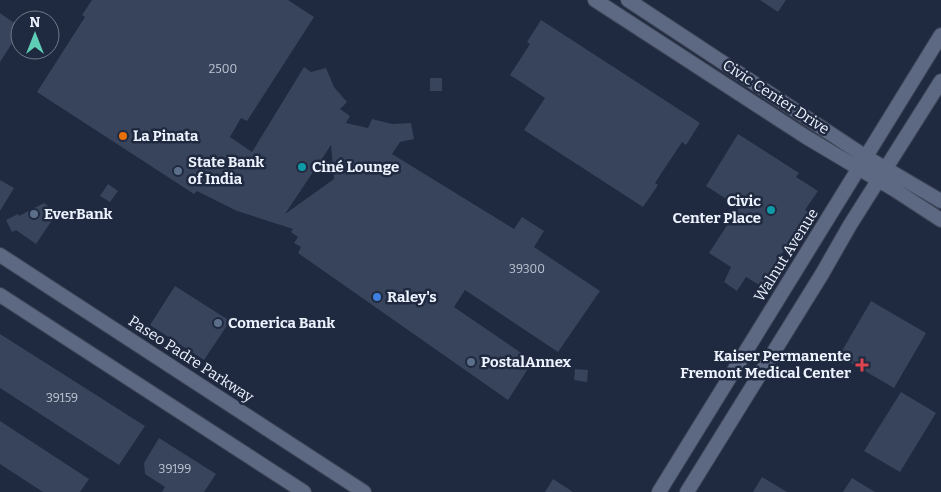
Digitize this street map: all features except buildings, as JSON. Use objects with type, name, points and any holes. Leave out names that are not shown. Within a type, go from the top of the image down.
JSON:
[{"type":"main road","name":"Civic Center Drive","points":[[595,0],[738,91],[806,137],[941,220]]},
{"type":"main road","name":"Civic Center Drive","points":[[628,0],[866,157],[941,201]]},
{"type":"main road","name":"Walnut Avenue","points":[[659,492],[941,36]]},
{"type":"main road","points":[[687,492],[822,274],[850,225],[941,81]]},
{"type":"main road","name":"Paseo Padre Parkway","points":[[0,255],[364,492]]},
{"type":"main road","points":[[0,295],[304,492]]},
{"type":"place","name":"La Pinata","points":[[123,136]]},
{"type":"place","name":"Ciné Lounge","points":[[302,167]]},
{"type":"place","name":"State Bank of India","points":[[178,171]]},
{"type":"place","name":"Civic Center Place","points":[[771,210]]},
{"type":"place","name":"EverBank","points":[[34,214]]},
{"type":"place","name":"Raley's","points":[[377,297]]},
{"type":"place","name":"Comerica Bank","points":[[218,323]]},
{"type":"place","name":"PostalAnnex","points":[[471,362]]},
{"type":"place","name":"Kaiser Permanente Fremont Medical Center","points":[[862,365]]}]
